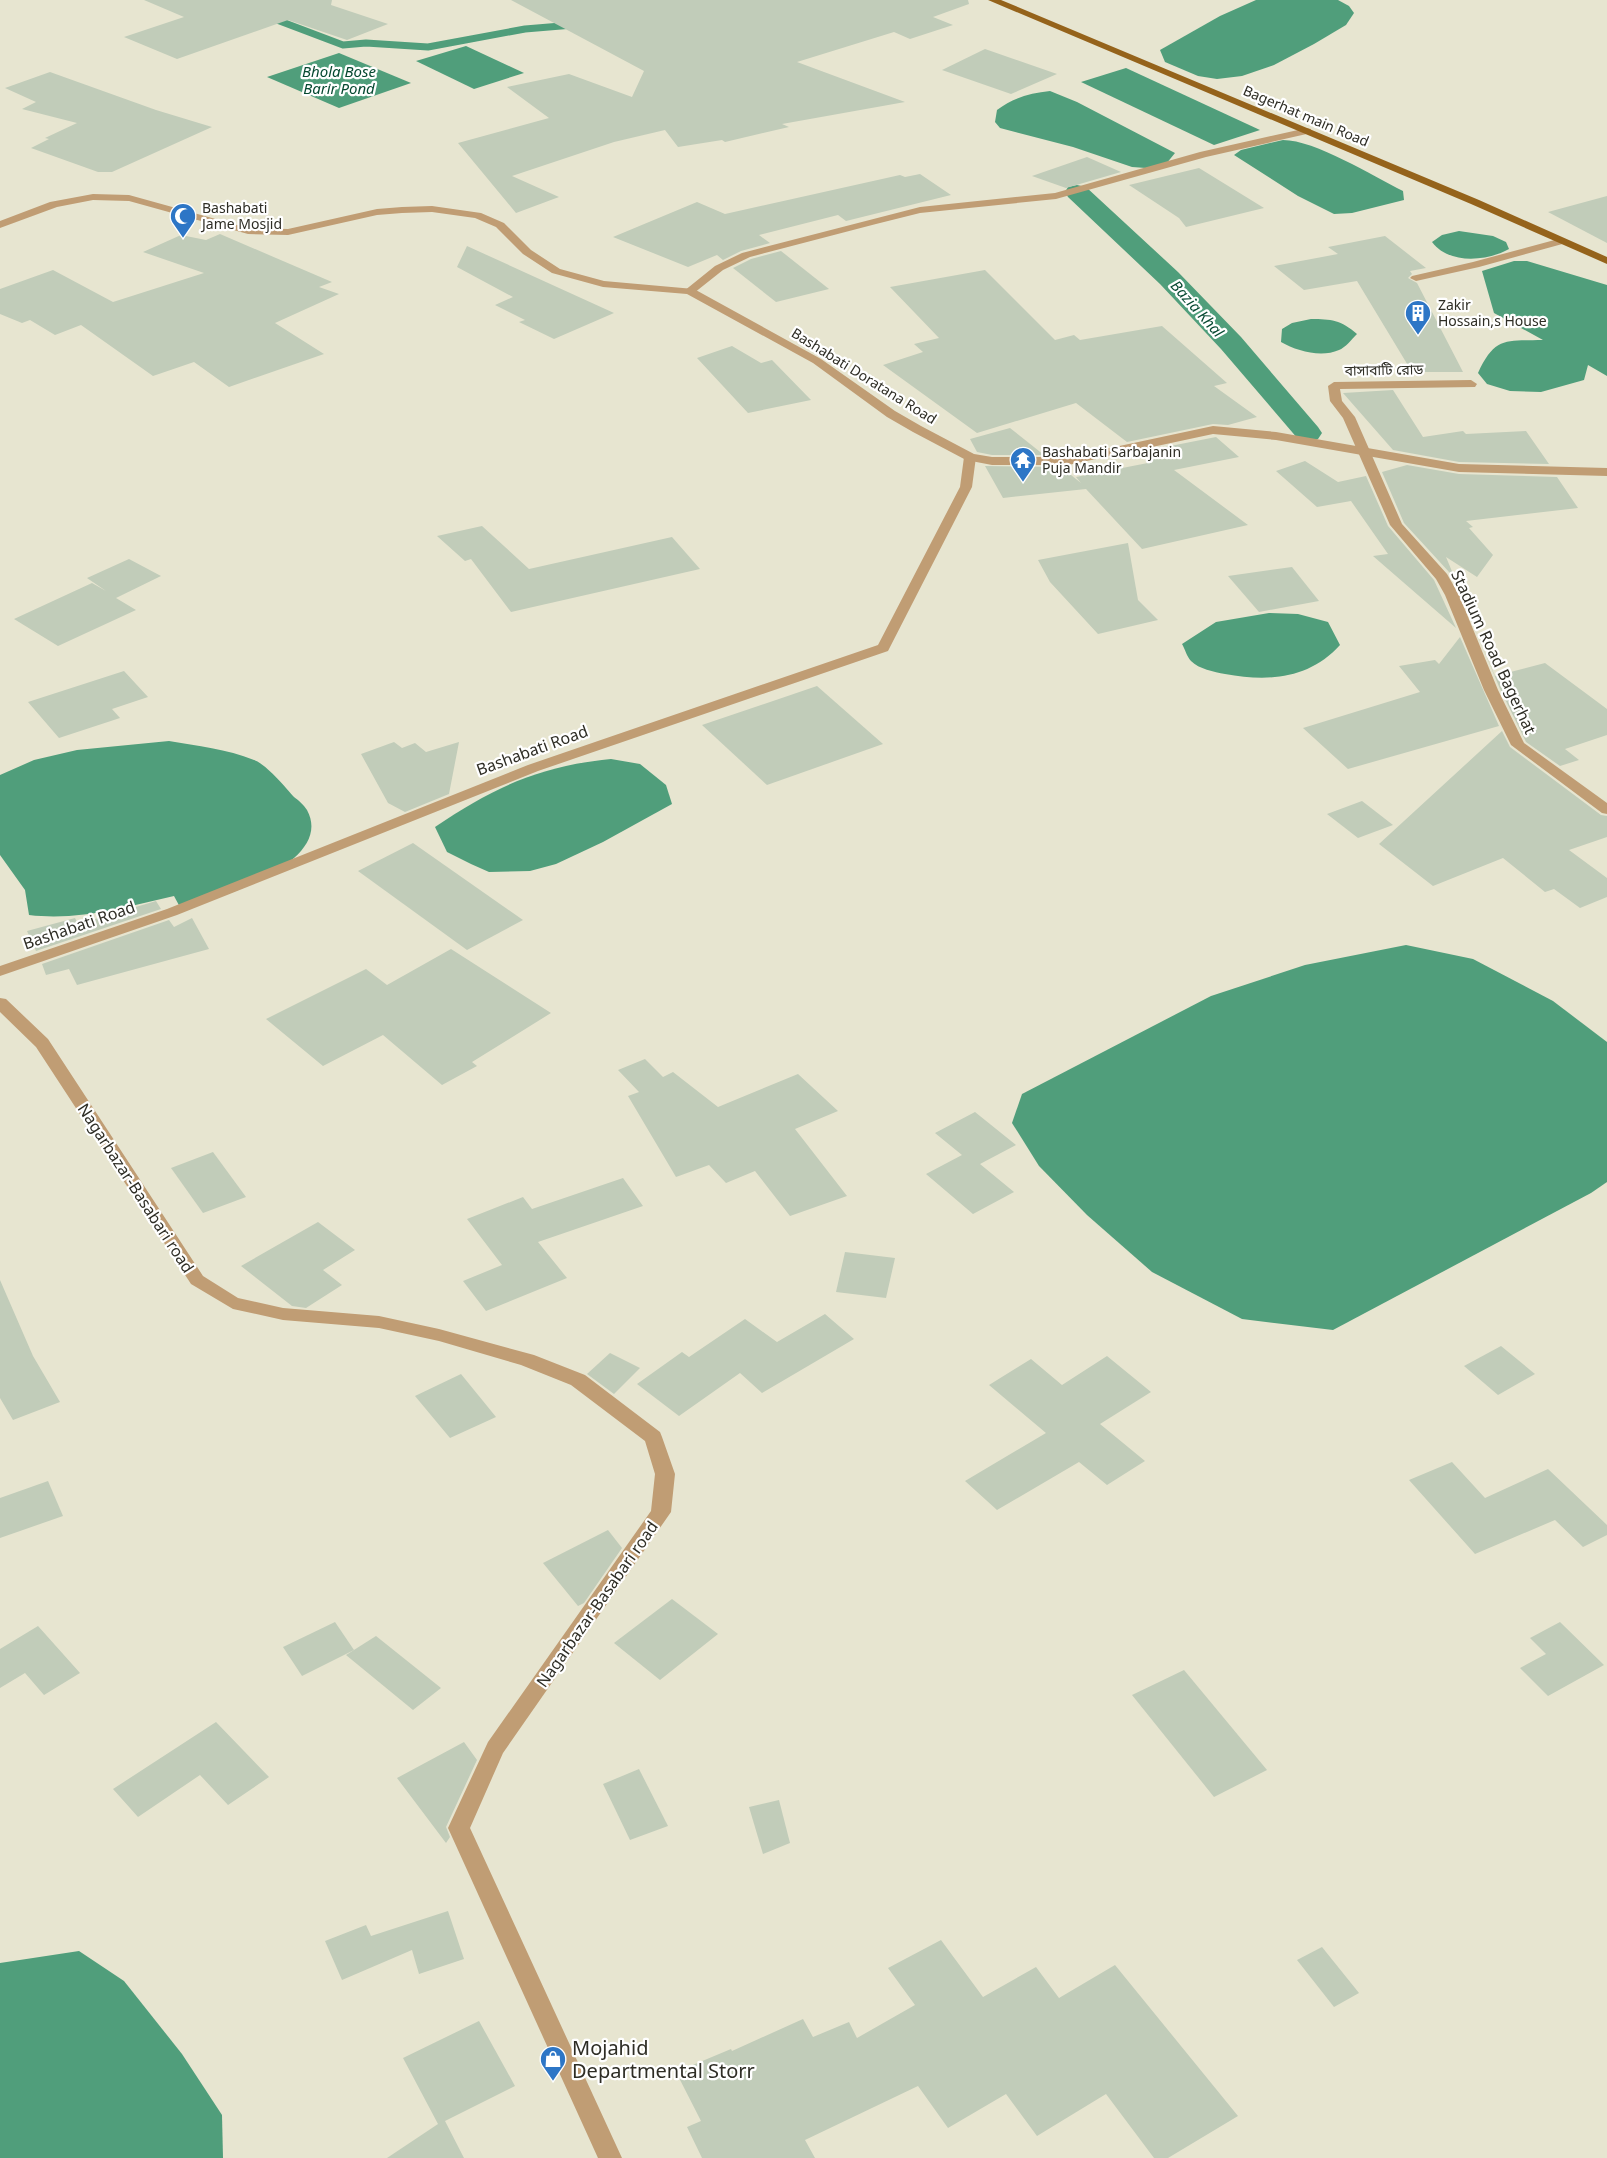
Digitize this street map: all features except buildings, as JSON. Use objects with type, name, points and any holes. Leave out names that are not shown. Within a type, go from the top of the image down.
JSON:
[{"type":"main road","name":"Bagerhat main Road","points":[[993,0],[1307,131],[1607,261]]},
{"type":"street","points":[[0,225],[54,204],[93,197],[129,198],[248,231],[288,232],[377,212],[432,210],[477,215],[500,225],[527,252],[556,271],[603,284],[690,291],[719,268],[746,255],[872,222],[920,210],[1056,196],[1204,154],[1307,131]]},
{"type":"street","points":[[1416,278],[1475,265],[1562,241]]},
{"type":"street","name":"Bashabati Doratana Road","points":[[690,291],[817,361],[891,414],[970,457],[1000,462],[1068,460],[1140,447],[1213,430],[1276,436],[1365,451]]},
{"type":"street","name":"বাসাবাটি রোড","points":[[1365,451],[1349,417],[1336,401],[1334,386],[1471,384]]},
{"type":"street","points":[[1365,451],[1459,468],[1607,472]]},
{"type":"street","name":"Stadium Road Bagerhat","points":[[1365,451],[1396,525],[1442,577],[1452,595],[1491,690],[1518,745],[1607,810]]},
{"type":"street","name":"Bashabati Road","points":[[0,971],[172,912],[533,768],[883,648],[966,487],[970,457]]},
{"type":"street","name":"Nagarbazar-Basabari road","points":[[0,1003],[42,1043],[197,1280],[233,1303],[283,1314],[379,1322],[439,1335],[527,1360],[578,1380],[653,1437],[665,1474],[661,1512],[495,1748],[459,1828],[610,2158]]},
{"type":"water","points":[[1256,0],[1338,0],[1349,6],[1354,13],[1346,25],[1314,44],[1274,65],[1242,76],[1217,79],[1198,76],[1165,62],[1160,50],[1220,16]]},
{"type":"water","points":[[466,46],[524,73],[474,89],[416,61]]},
{"type":"water","name":"Bhola Bose Barir Pond","points":[[339,53],[411,83],[339,108],[267,77]]},
{"type":"water","points":[[1126,68],[1260,130],[1214,145],[1081,82]]},
{"type":"water","points":[[1050,91],[1077,102],[1175,153],[1166,164],[1146,168],[1132,167],[1073,147],[1000,128],[995,122],[997,110],[1009,102]]},
{"type":"water","points":[[1283,140],[1311,146],[1344,160],[1403,191],[1404,200],[1352,213],[1334,214],[1298,196],[1234,155],[1241,150]]},
{"type":"water","points":[[1459,231],[1493,236],[1506,242],[1509,249],[1490,256],[1469,259],[1448,254],[1432,242],[1442,235]]},
{"type":"water","points":[[1514,261],[1527,261],[1607,285],[1607,376],[1588,365],[1584,380],[1541,392],[1510,391],[1487,384],[1478,373],[1490,352],[1503,343],[1543,340],[1494,313],[1482,271]]},
{"type":"water","points":[[1311,319],[1336,321],[1357,334],[1341,349],[1325,353],[1302,351],[1281,342],[1282,329],[1292,323]]},
{"type":"water","points":[[1269,613],[1298,614],[1328,622],[1340,645],[1315,665],[1302,671],[1257,678],[1202,668],[1191,661],[1182,644],[1216,622]]},
{"type":"water","points":[[169,741],[212,748],[259,762],[307,810],[311,829],[304,847],[289,863],[267,876],[243,888],[181,909],[174,896],[84,915],[29,915],[25,890],[0,855],[0,775],[34,760],[77,750]]},
{"type":"water","points":[[611,759],[640,764],[666,785],[672,804],[603,842],[556,864],[530,871],[489,872],[447,852],[435,827],[477,800],[518,781],[562,767]]},
{"type":"water","points":[[1406,945],[1473,959],[1553,1001],[1607,1042],[1607,1182],[1591,1193],[1333,1330],[1242,1319],[1152,1272],[1087,1215],[1039,1166],[1012,1123],[1022,1094],[1211,996],[1305,965]]},
{"type":"water","points":[[79,1951],[124,1981],[182,2054],[222,2115],[223,2158],[0,2158],[0,1963]]},
{"type":"waterway","points":[[269,17],[343,45],[366,43],[428,47],[525,29],[573,25]]},
{"type":"waterway","name":"Bazia Khal","points":[[1077,192],[1169,278],[1231,343],[1308,433]]},
{"type":"place","name":"Bashabati Jame Mosjid","points":[[183,239]]},
{"type":"place","name":"Zakir Hossain,s House","points":[[1418,336]]},
{"type":"place","name":"Bashabati Sarbajanin Puja Mandir","points":[[1023,483]]},
{"type":"place","name":"Mojahid Departmental Storr","points":[[553,2082]]}]
